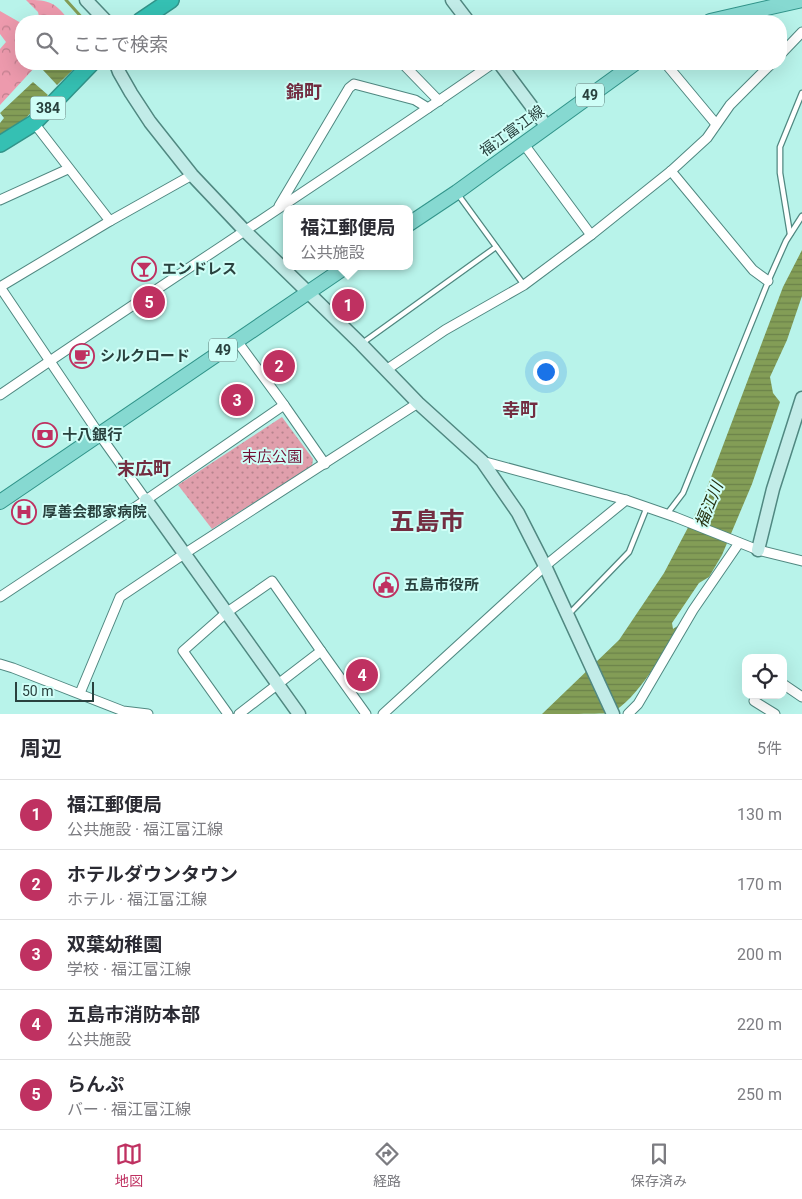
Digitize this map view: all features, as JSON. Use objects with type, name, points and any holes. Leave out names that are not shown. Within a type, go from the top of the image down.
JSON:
[{"type":"highway","points":[[149,15],[171,0]]},
{"type":"highway","name":"384","points":[[0,144],[34,124],[85,70]]},
{"type":"main road","points":[[736,15],[802,0]]},
{"type":"main road","name":"福江富江線","points":[[413,221],[626,70]]},
{"type":"main road","name":"49","points":[[0,502],[341,270]]},
{"type":"street","points":[[86,0],[100,15]]},
{"type":"street","points":[[452,0],[463,15]]},
{"type":"street","points":[[787,48],[802,32]]},
{"type":"street","points":[[118,70],[150,122],[192,175],[283,268]]},
{"type":"street","points":[[409,70],[439,101]]},
{"type":"street","points":[[0,395],[483,70]]},
{"type":"street","points":[[504,70],[547,127]]},
{"type":"street","points":[[671,70],[716,124]]},
{"type":"street","points":[[386,370],[445,330],[524,285],[591,235],[670,171],[707,138],[730,105],[765,70]]},
{"type":"street","points":[[278,208],[349,88],[354,84],[415,100],[428,108]]},
{"type":"street","points":[[34,124],[110,221]]},
{"type":"street","points":[[523,144],[591,235]]},
{"type":"street","points":[[0,200],[68,169]]},
{"type":"street","points":[[670,171],[753,270],[768,281]]},
{"type":"street","points":[[192,175],[0,286],[99,434],[299,714]]},
{"type":"street","points":[[285,270],[361,344],[418,403],[482,461],[518,513],[545,566],[613,714]]},
{"type":"street","points":[[236,341],[325,464]]},
{"type":"street","points":[[758,550],[774,489],[802,398]]},
{"type":"street","points":[[80,693],[120,597],[418,403]]},
{"type":"street","points":[[0,596],[146,500],[284,405]]},
{"type":"street","points":[[482,461],[626,500],[671,515],[758,550],[802,561]]},
{"type":"street","points":[[382,714],[545,566],[626,500]]},
{"type":"street","points":[[628,714],[638,704],[693,610],[738,543]]},
{"type":"street","points":[[228,714],[184,651],[226,613],[272,581],[366,714]]},
{"type":"street","points":[[239,714],[321,651]]},
{"type":"street","points":[[0,664],[124,711],[148,714]]},
{"type":"street","points":[[787,687],[802,697]]},
{"type":"street","points":[[754,701],[775,714]]},
{"type":"lane","points":[[790,234],[780,173],[780,148],[802,93]]},
{"type":"lane","points":[[456,192],[524,285]]},
{"type":"lane","points":[[671,515],[688,481],[768,281],[790,234],[802,216]]},
{"type":"lane","points":[[361,344],[496,247]]},
{"type":"lane","points":[[568,615],[629,552],[646,507]]},
{"type":"green space","points":[[26,0],[51,3],[65,15],[39,15]]},
{"type":"green space","points":[[0,11],[15,20],[15,70],[32,70],[0,105],[0,49],[6,42],[0,34]]},
{"type":"green space","name":"末広公園","points":[[282,417],[313,459],[312,466],[212,529],[178,485]]},
{"type":"water","points":[[43,70],[73,70],[57,85]]},
{"type":"water","points":[[33,82],[48,95],[18,126],[0,135],[0,123],[4,118],[0,113]]},
{"type":"water","name":"福江川","points":[[802,250],[802,296],[787,340],[770,377],[773,393],[780,402],[752,484],[722,555],[709,577],[699,583],[672,623],[673,629],[679,625],[650,674],[621,707],[611,713],[542,714],[619,640],[664,573],[702,501],[783,287]]},
{"type":"waterway","points":[[66,0],[80,15]]},
{"type":"place","name":"エンドレス","points":[[144,269]]},
{"type":"place","name":"らんぷ","points":[[149,302]]},
{"type":"place","name":"福江郵便局","points":[[348,305]]},
{"type":"place","name":"シルクロード","points":[[82,356]]},
{"type":"place","name":"ホテルダウンタウン","points":[[279,366]]},
{"type":"place","name":"双葉幼稚園","points":[[237,400]]},
{"type":"place","name":"十八銀行","points":[[45,435]]},
{"type":"place","name":"厚善会郡家病院","points":[[24,512]]},
{"type":"place","name":"五島市役所","points":[[386,585]]},
{"type":"place","name":"五島市消防本部","points":[[362,675]]},
{"type":"district","name":"錦町","points":[[304,91]]},
{"type":"district","name":"幸町","points":[[520,409]]},
{"type":"district","name":"末広町","points":[[144,468]]},
{"type":"district","name":"五島市","points":[[427,521]]}]
